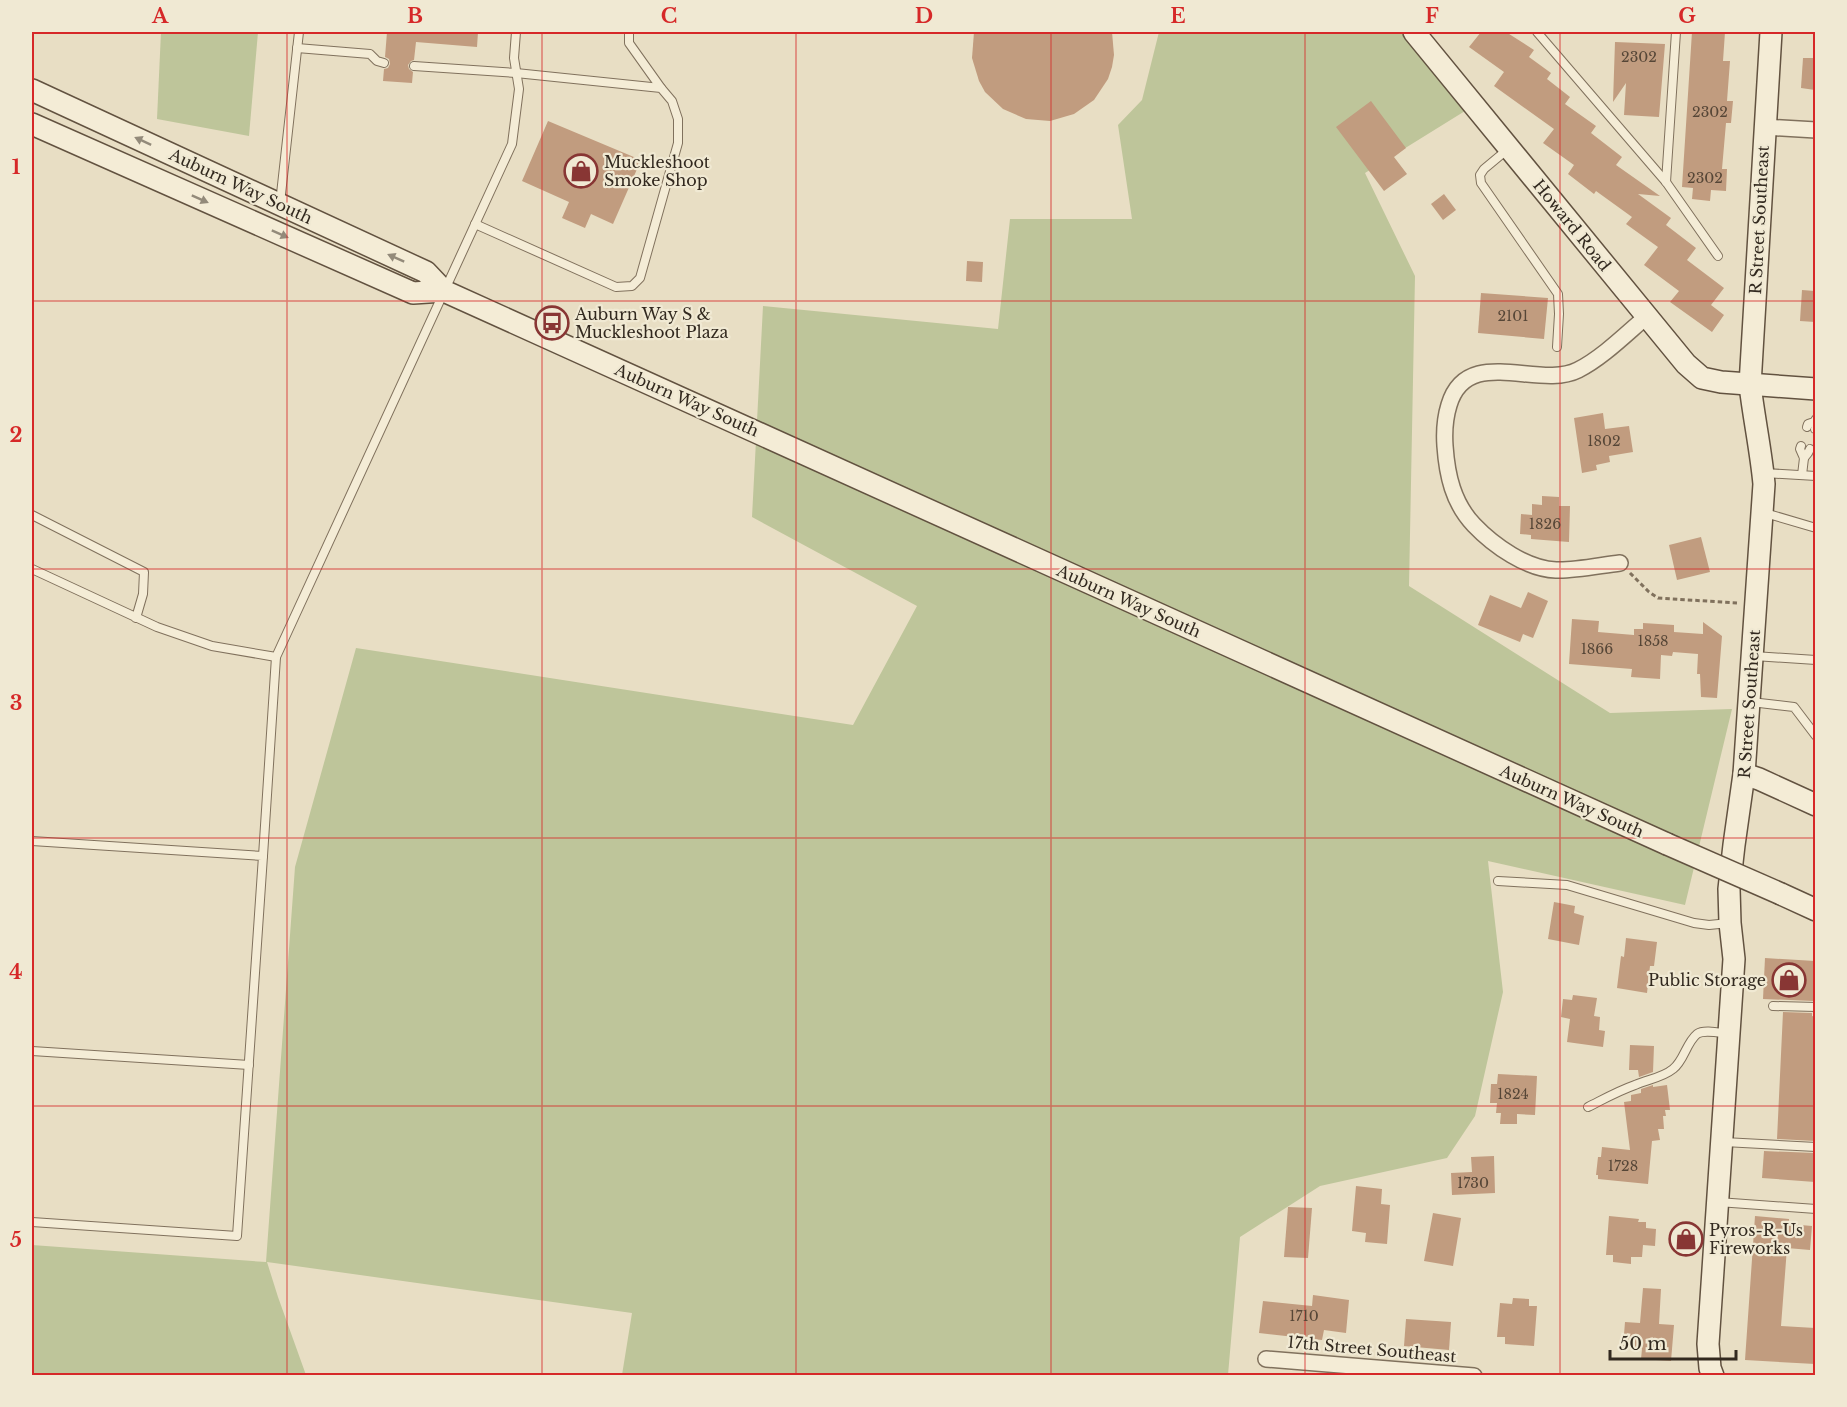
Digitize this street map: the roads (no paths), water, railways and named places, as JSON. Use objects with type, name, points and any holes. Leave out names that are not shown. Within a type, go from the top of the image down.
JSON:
[{"type":"main road","name":"Howard Road","points":[[1414,32],[1686,364],[1702,378],[1720,382],[1815,389]]},
{"type":"main road","name":"R Street Southeast","points":[[1713,1376],[1708,1344],[1734,959],[1730,923],[1730,889],[1744,774],[1763,513],[1763,473],[1750,385],[1771,32]]},
{"type":"main road","name":"Auburn Way South","points":[[32,90],[426,272],[444,291],[1815,910]]},
{"type":"main road","name":"Auburn Way South","points":[[32,124],[413,293],[444,291]]},
{"type":"main road","points":[[1744,774],[1815,805]]},
{"type":"street","points":[[1764,127],[1815,130]]},
{"type":"street","points":[[1620,563],[1556,570],[1531,564],[1505,550],[1483,534],[1464,515],[1452,491],[1446,464],[1444,437],[1447,413],[1453,393],[1461,384],[1479,373],[1493,371],[1559,375],[1577,371],[1596,359],[1646,317]]},
{"type":"street","name":"17th Street Southeast","points":[[1266,1359],[1474,1376]]},
{"type":"lane","points":[[280,205],[299,32]]},
{"type":"lane","points":[[32,1222],[237,1236],[276,657],[512,144],[519,89],[514,58],[516,32]]},
{"type":"lane","points":[[475,224],[616,287],[632,286],[640,278],[678,143],[678,119],[672,101],[629,42],[629,32]]},
{"type":"lane","points":[[1537,32],[1666,182],[1718,256]]},
{"type":"lane","points":[[1666,182],[1676,32]]},
{"type":"lane","points":[[297,48],[370,54],[377,61],[384,63]]},
{"type":"lane","points":[[414,66],[516,73],[661,88]]},
{"type":"lane","points":[[1510,148],[1484,169],[1480,175],[1481,183],[1558,294],[1560,314],[1557,347]]},
{"type":"lane","points":[[1802,475],[1804,458],[1808,453],[1806,447]]},
{"type":"lane","points":[[1763,473],[1815,476]]},
{"type":"lane","points":[[1763,513],[1815,528]]},
{"type":"lane","points":[[32,515],[144,573],[143,594],[136,618]]},
{"type":"lane","points":[[32,569],[157,627],[212,646],[276,657]]},
{"type":"lane","points":[[1753,656],[1815,660]]},
{"type":"lane","points":[[1749,702],[1794,707],[1815,736]]},
{"type":"lane","points":[[32,841],[263,856]]},
{"type":"lane","points":[[1498,881],[1567,885],[1694,923],[1708,925],[1730,923]]},
{"type":"lane","points":[[1773,1006],[1815,1007]]},
{"type":"lane","points":[[1588,1107],[1616,1092],[1664,1076],[1676,1067],[1697,1034],[1704,1032],[1730,1034]]},
{"type":"lane","points":[[32,1051],[249,1065]]},
{"type":"lane","points":[[1722,1142],[1815,1147]]},
{"type":"lane","points":[[1718,1202],[1815,1209]]},
{"type":"place","name":"Muckleshoot Smoke Shop","points":[[581,171]]},
{"type":"place","name":"Auburn Way S & Muckleshoot Plaza","points":[[552,323]]},
{"type":"place","name":"Public Storage","points":[[1789,980]]},
{"type":"place","name":"Pyros-R-Us Fireworks","points":[[1686,1239]]}]
